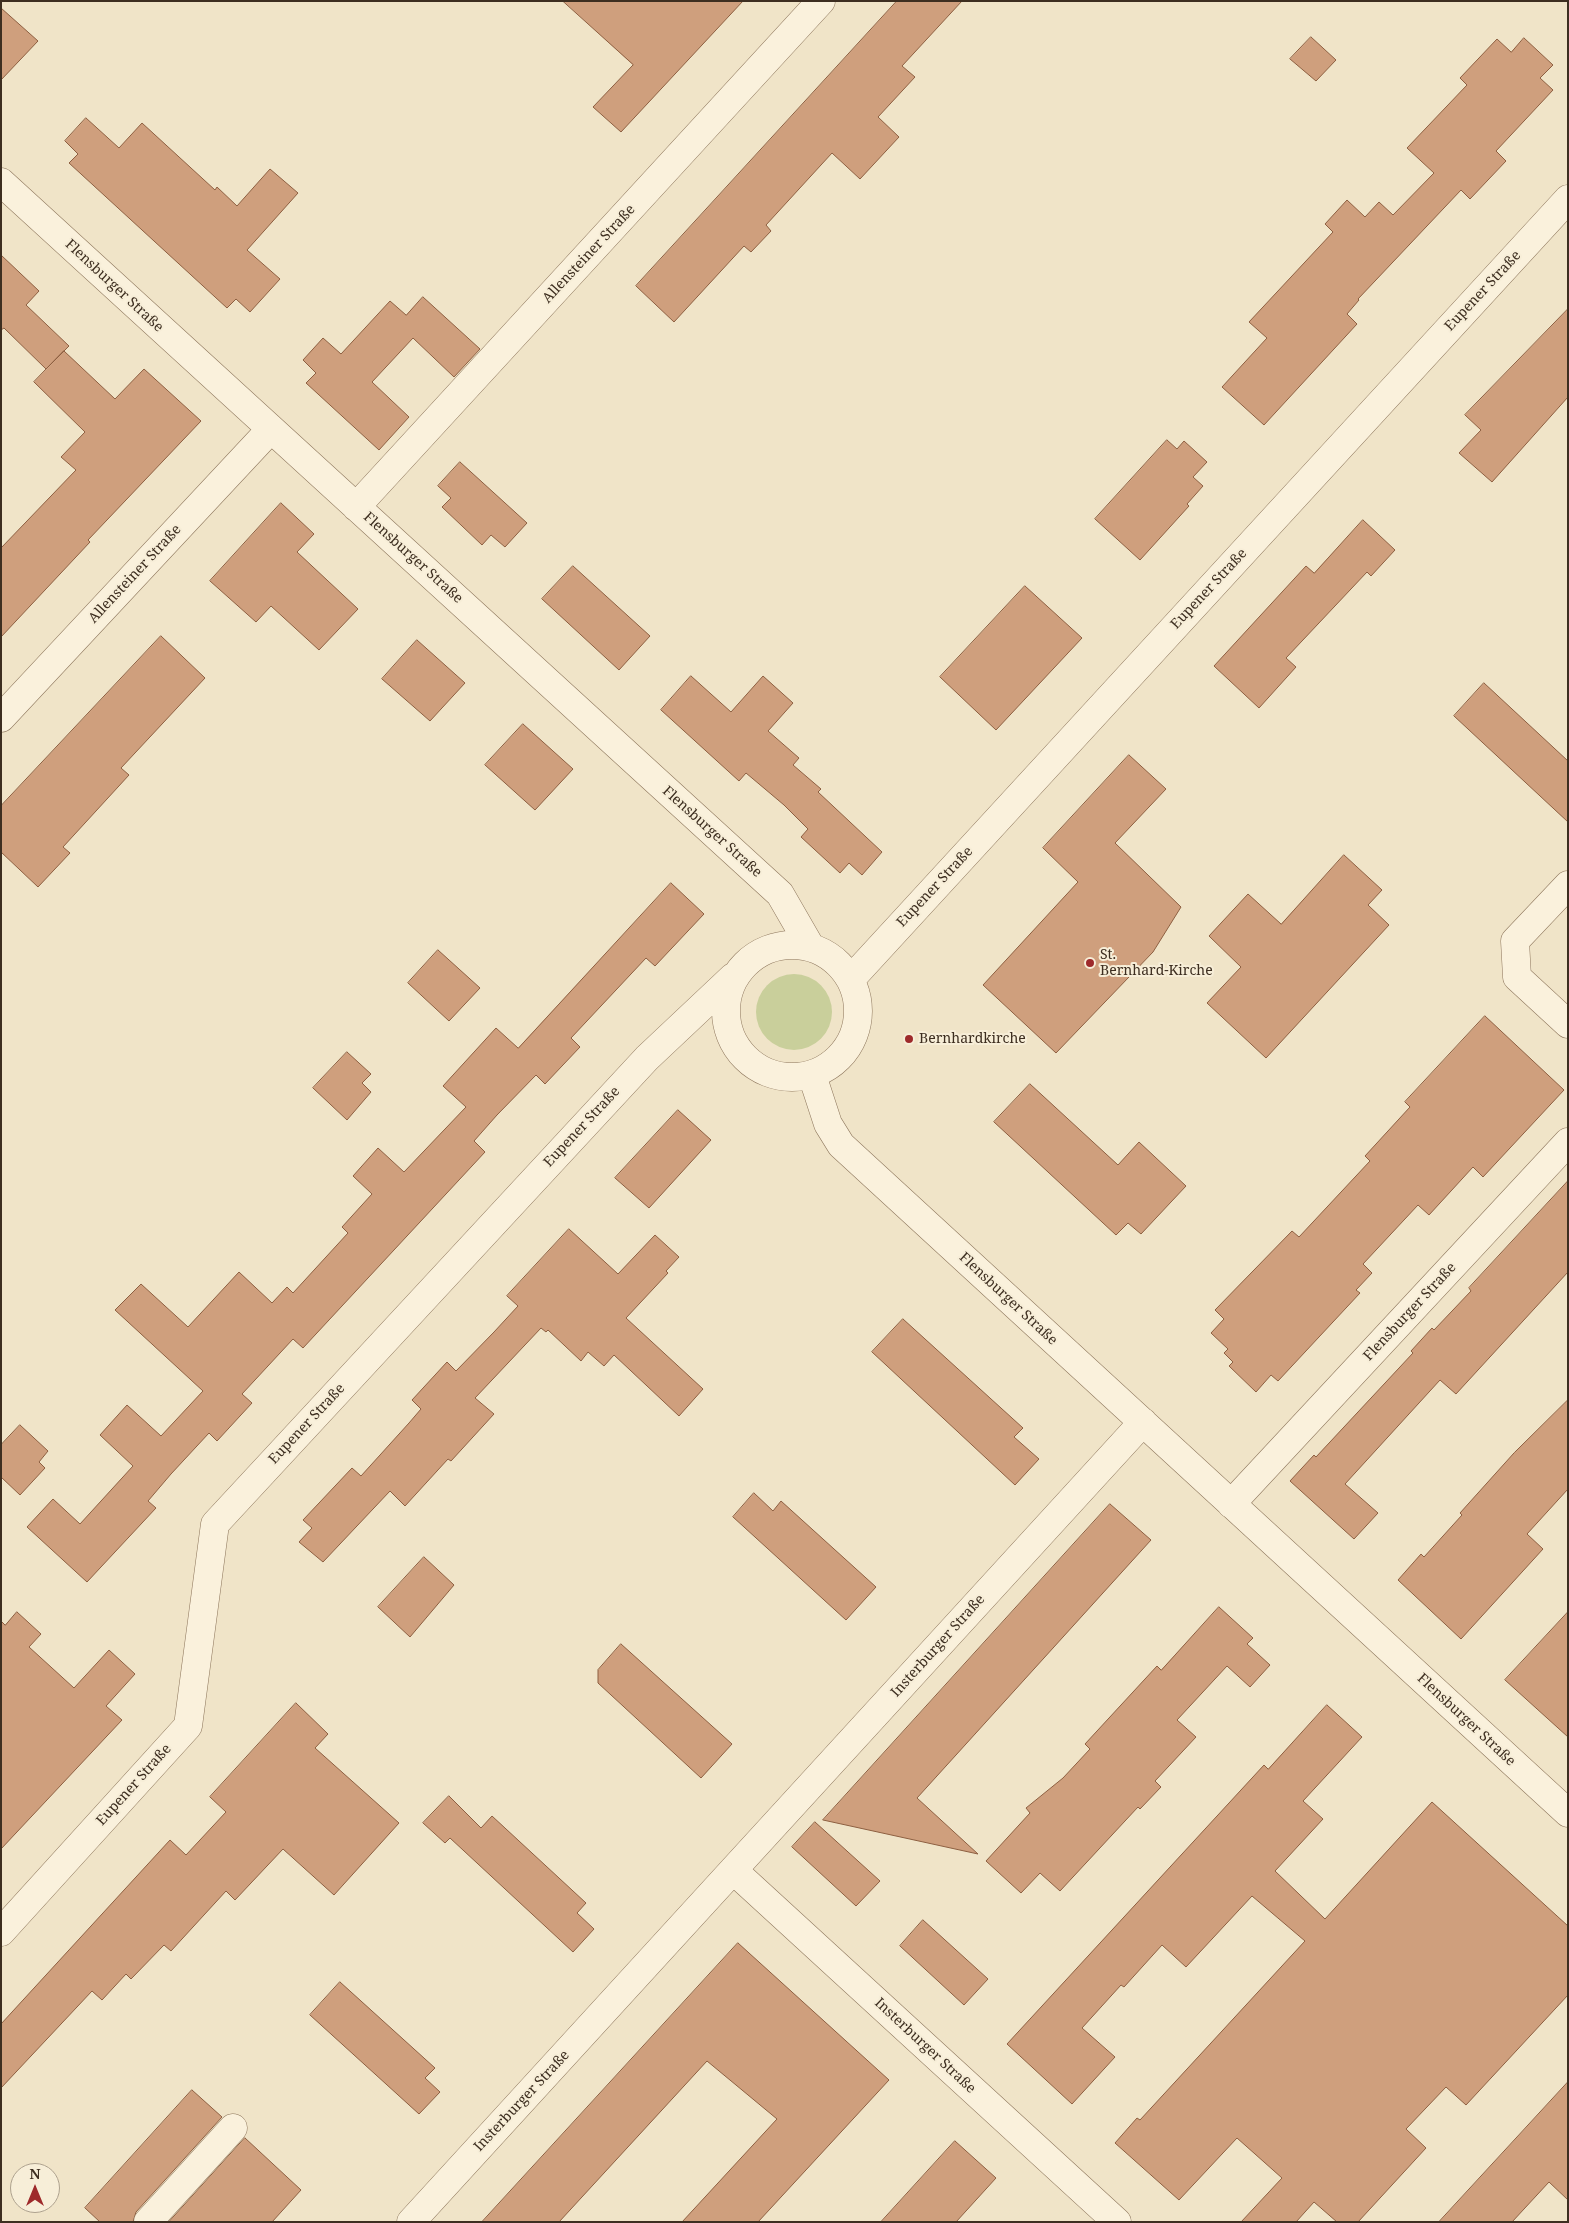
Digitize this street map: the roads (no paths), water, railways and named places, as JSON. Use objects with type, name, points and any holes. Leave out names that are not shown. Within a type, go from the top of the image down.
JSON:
[{"type":"street","name":"Allensteiner Straße","points":[[356,507],[821,1]]},
{"type":"street","name":"Flensburger Straße","points":[[1,182],[270,430],[780,894],[810,946]]},
{"type":"street","name":"Eupener Straße","points":[[851,979],[1568,199]]},
{"type":"street","name":"Allensteiner Straße","points":[[1,718],[270,430]]},
{"type":"street","points":[[1568,885],[1515,941],[1517,977],[1568,1024]]},
{"type":"street","points":[[781,944],[810,946],[834,959],[851,979],[858,1001],[858,1024],[842,1056],[812,1075],[780,1077],[750,1065],[731,1040],[724,1008],[733,977],[754,956],[781,944]]},
{"type":"street","name":"Eupener Straße","points":[[1,1932],[188,1726],[215,1524],[647,1058],[733,977]]},
{"type":"street","name":"Flensburger Straße","points":[[812,1075],[828,1124],[840,1145],[1568,1813]]},
{"type":"street","name":"Flensburger Straße","points":[[1231,1504],[1568,1142]]},
{"type":"street","name":"Insterburger Straße","points":[[411,2222],[1143,1422]]},
{"type":"street","name":"Insterburger Straße","points":[[733,1870],[1117,2222]]},
{"type":"street","points":[[148,2222],[233,2128]]},
{"type":"place","name":"St. Bernhard-Kirche","points":[[1090,963]]},
{"type":"place","name":"Bernhardkirche","points":[[909,1039]]}]
